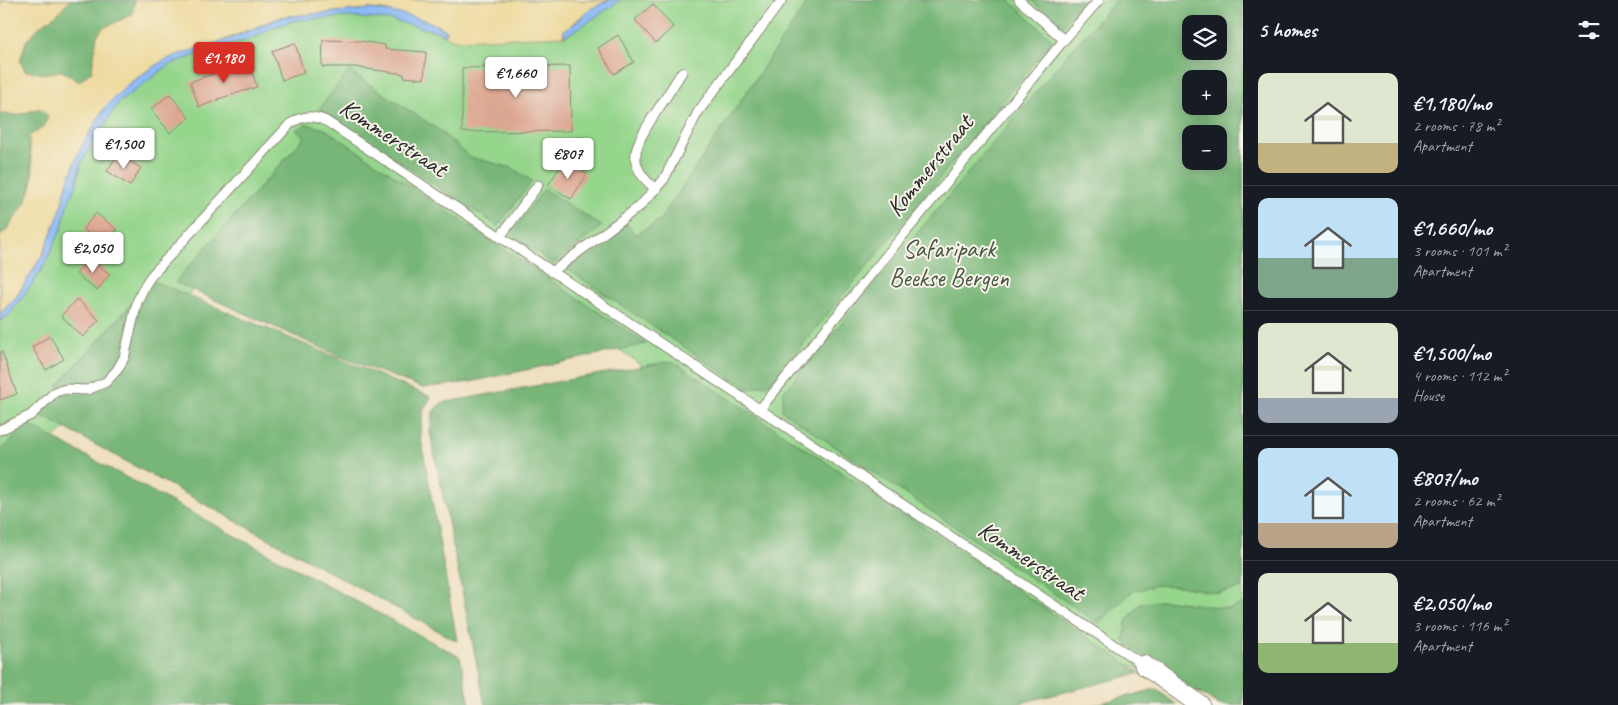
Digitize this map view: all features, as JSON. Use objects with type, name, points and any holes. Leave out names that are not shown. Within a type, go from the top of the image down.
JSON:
[{"type":"street","name":"Kommerstraat","points":[[1144,665],[1200,705]]},
{"type":"lane","points":[[552,272],[640,206],[656,189],[664,179],[698,112],[782,0]]},
{"type":"lane","points":[[1019,0],[1064,40]]},
{"type":"lane","name":"Kommerstraat","points":[[760,410],[1064,40],[1100,0]]},
{"type":"lane","points":[[656,189],[644,180],[636,166],[635,155],[639,138],[682,72]]},
{"type":"lane","name":"Kommerstraat","points":[[0,430],[31,415],[55,392],[66,389],[87,390],[106,382],[117,370],[124,358],[137,302],[145,285],[290,124],[297,119],[314,116],[326,121],[1144,665]]},
{"type":"lane","points":[[500,237],[538,185]]},
{"type":"green space","name":"Safaripark Beekse Bergen","points":[[0,0],[1243,0],[1243,705],[1228,705],[1125,663],[799,478],[314,131],[127,375],[0,485]]},
{"type":"green space","points":[[70,0],[135,1],[132,15],[104,28],[97,36],[92,71],[79,82],[62,71],[44,75],[24,71],[20,61],[26,42],[40,26],[56,15]]},
{"type":"green space","points":[[809,0],[1009,0],[1053,40],[771,383],[747,389],[567,269],[627,224],[636,235],[660,220]]},
{"type":"green space","points":[[1031,0],[1087,0],[1061,28]]},
{"type":"green space","points":[[1116,0],[1243,0],[1243,588],[1218,593],[1179,586],[1158,585],[1133,591],[1098,623],[782,411],[783,393],[1067,55]]},
{"type":"green space","points":[[349,71],[439,130],[470,157],[512,168],[532,181],[498,226],[319,109]]},
{"type":"green space","points":[[40,108],[48,116],[44,127],[29,148],[31,178],[28,195],[20,212],[9,228],[0,235],[0,113],[17,115]]},
{"type":"green space","points":[[307,124],[325,129],[646,344],[470,382],[423,388],[346,359],[175,282],[305,137],[296,130]]},
{"type":"green space","points":[[544,189],[602,226],[553,264],[511,234]]},
{"type":"green space","points":[[153,281],[431,397],[424,408],[420,433],[457,641],[39,414],[56,397],[96,392],[111,384],[119,376],[131,350],[141,302]]},
{"type":"green space","points":[[133,302],[122,353],[110,374],[88,386],[57,386]]},
{"type":"green space","points":[[672,361],[926,528],[1140,673],[1013,705],[485,705],[430,432],[433,412],[441,403]]},
{"type":"green space","points":[[27,424],[460,657],[470,705],[0,705],[0,452]]},
{"type":"green space","points":[[1165,600],[1230,609],[1243,603],[1243,705],[1219,705],[1124,642],[1126,622],[1140,604]]},
{"type":"green space","points":[[1156,689],[1177,705],[1093,705]]},
{"type":"sand","points":[[4,0],[70,0],[26,41],[20,61],[25,71],[44,74],[62,71],[79,82],[92,71],[97,36],[103,28],[132,15],[134,0],[609,0],[596,6],[578,19],[563,35],[565,36],[454,40],[444,35],[447,31],[440,26],[385,10],[370,9],[281,17],[147,71],[127,85],[79,151],[67,184],[60,212],[43,254],[17,296],[0,314],[0,235],[9,228],[28,197],[33,178],[29,136],[44,127],[48,116],[40,108],[17,115],[0,113],[0,5]]},
{"type":"water","points":[[609,0],[621,0],[565,36],[563,31],[577,22],[590,9]]},
{"type":"water","points":[[370,9],[423,20],[442,28],[447,33],[444,35],[439,32],[391,20],[345,17],[296,20],[271,28],[251,39],[218,47],[169,65],[118,103],[81,163],[76,186],[67,205],[62,228],[43,268],[21,300],[8,316],[0,321],[0,314],[17,296],[43,254],[60,212],[67,184],[79,151],[105,107],[127,85],[161,62],[174,56],[232,38],[281,17]]},
{"type":"building","points":[[653,4],[673,27],[656,43],[635,20]]},
{"type":"building","points":[[618,35],[634,62],[614,74],[598,48]]},
{"type":"building","points":[[323,40],[360,41],[385,45],[385,49],[426,52],[424,79],[404,77],[404,74],[354,67],[322,67]]},
{"type":"building","points":[[295,43],[304,73],[282,80],[272,51]]},
{"type":"building","points":[[249,61],[257,87],[199,107],[190,82]]},
{"type":"building","points":[[570,66],[571,131],[462,132],[462,68]]},
{"type":"building","points":[[170,94],[189,118],[170,133],[151,109]]},
{"type":"building","points":[[118,154],[141,168],[130,186],[107,171]]},
{"type":"building","points":[[565,160],[587,174],[571,199],[548,185]]},
{"type":"building","points":[[96,213],[117,230],[104,246],[83,229]]},
{"type":"building","points":[[89,258],[110,274],[97,291],[76,274]]},
{"type":"building","points":[[77,299],[99,320],[83,337],[61,316]]},
{"type":"building","points":[[50,336],[64,359],[46,370],[32,347]]},
{"type":"building","points":[[0,352],[2,352],[17,394],[0,400]]}]
